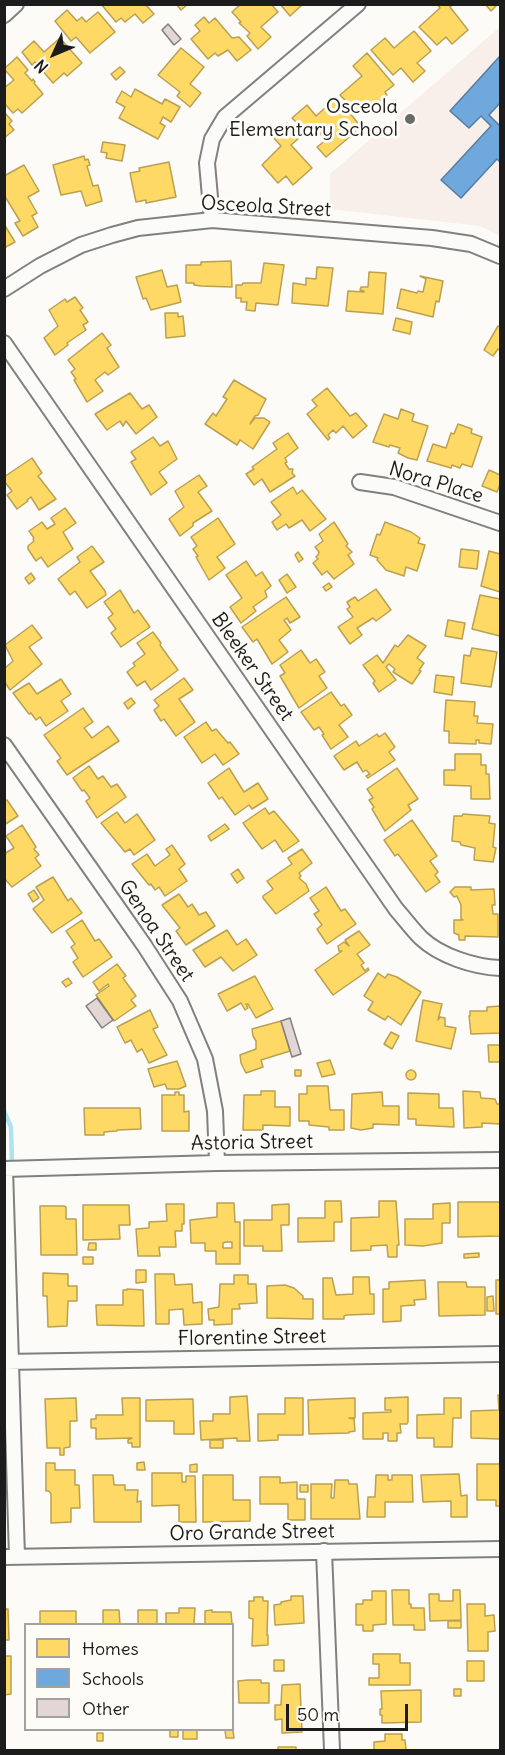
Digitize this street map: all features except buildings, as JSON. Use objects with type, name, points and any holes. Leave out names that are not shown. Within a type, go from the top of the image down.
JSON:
[{"type":"street","points":[[4,15],[16,4]]},
{"type":"street","points":[[212,220],[207,163],[212,139],[225,117],[358,4]]},
{"type":"street","name":"Osceola Street","points":[[4,290],[50,261],[81,245],[138,228],[212,220],[432,238],[471,244],[501,256]]},
{"type":"street","name":"Bleeker Street","points":[[4,343],[396,909],[422,939],[456,959],[489,968],[501,968]]},
{"type":"street","name":"Nora Place","points":[[360,482],[393,487],[501,523]]},
{"type":"street","name":"Genoa Street","points":[[4,745],[144,945],[180,1001],[205,1059],[215,1112],[217,1163]]},
{"type":"street","name":"Astoria Street","points":[[5,1169],[217,1163],[501,1160]]},
{"type":"street","points":[[5,1169],[11,1557]]},
{"type":"street","name":"Florentine Street","points":[[8,1362],[501,1354]]},
{"type":"street","name":"Oro Grande Street","points":[[11,1557],[501,1549]]},
{"type":"street","points":[[324,1551],[333,1750]]},
{"type":"shaded area","points":[[500,27],[500,236],[480,226],[330,209],[330,174]]},
{"type":"waterway","points":[[4,1111],[11,1127],[12,1166]]},
{"type":"place","name":"Osceola Elementary School","points":[[410,119]]}]
